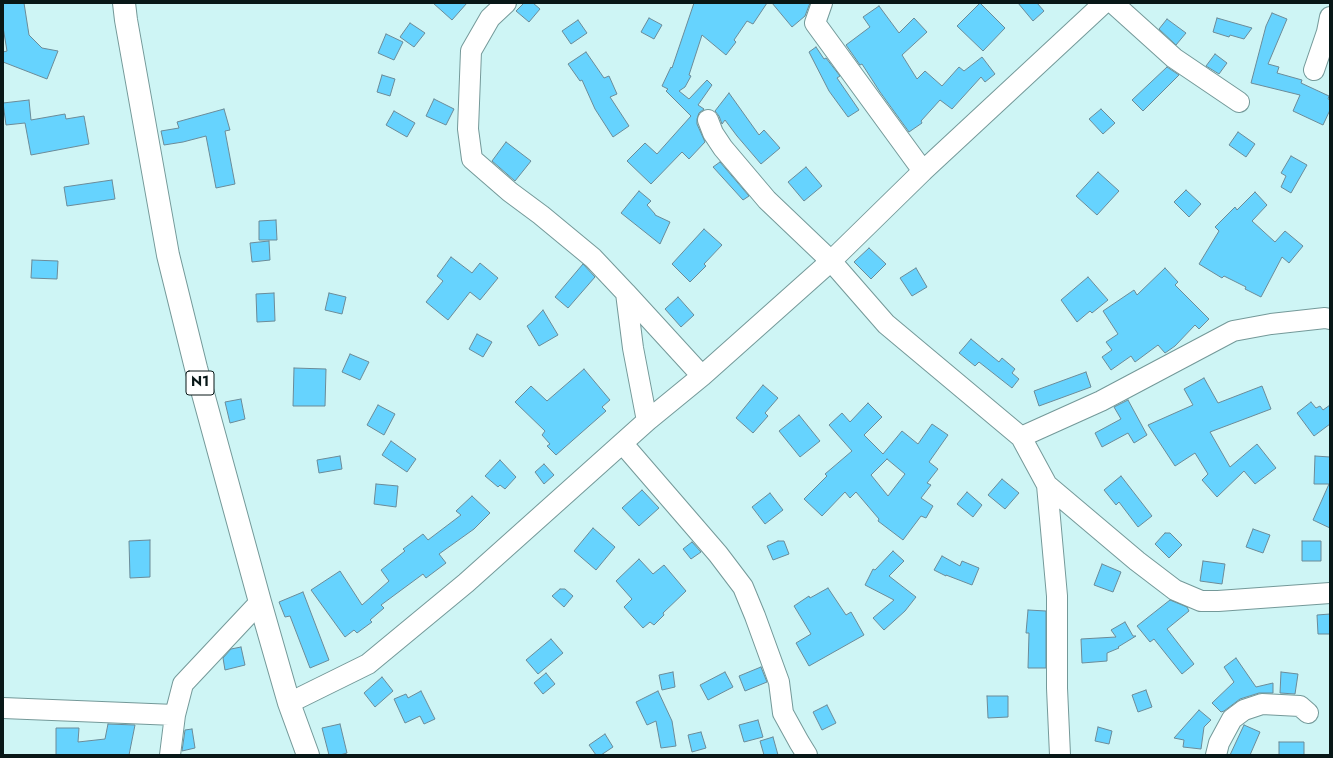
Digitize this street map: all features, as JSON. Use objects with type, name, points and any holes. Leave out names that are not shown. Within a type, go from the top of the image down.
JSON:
[{"type":"highway","name":"N1","points":[[124,3],[168,255],[196,368],[260,602],[289,703],[308,755]]},
{"type":"street","points":[[506,3],[490,18],[471,51],[468,129],[472,159],[510,192],[541,215],[593,258],[702,376]]},
{"type":"street","points":[[822,3],[815,23],[923,171]]},
{"type":"street","points":[[289,703],[368,664],[466,583],[647,421],[702,376],[832,261],[923,171],[1104,3]]},
{"type":"street","points":[[1114,3],[1174,58],[1239,102]]},
{"type":"street","points":[[1314,70],[1330,17]]},
{"type":"street","points":[[708,120],[713,133],[723,148],[767,200],[832,261],[886,324],[1021,437],[1047,485],[1137,561],[1175,590],[1201,600],[1218,601],[1330,593]]},
{"type":"street","points":[[626,293],[633,348],[647,421]]},
{"type":"street","points":[[1021,437],[1101,401],[1234,331],[1271,324],[1325,318],[1330,319]]},
{"type":"street","points":[[623,444],[718,554],[743,588],[779,682],[784,713],[807,755]]},
{"type":"street","points":[[1047,485],[1057,596],[1057,688],[1060,755]]},
{"type":"street","points":[[170,755],[175,715],[183,684],[260,602]]},
{"type":"street","points":[[1216,755],[1219,743],[1232,719],[1244,710],[1262,704],[1300,706],[1308,713]]},
{"type":"street","points":[[3,708],[175,715]]},
{"type":"building","points":[[3,3],[24,3],[29,35],[42,48],[58,51],[47,79],[3,62],[3,52],[7,51],[3,27]]},
{"type":"building","points":[[433,3],[467,3],[452,20]]},
{"type":"building","points":[[524,3],[533,3],[540,9],[529,22],[516,11]]},
{"type":"building","points":[[694,3],[767,3],[753,24],[747,21],[734,40],[736,42],[726,55],[702,35],[689,75],[691,76],[685,87],[679,91],[689,99],[707,80],[712,85],[698,105],[704,109],[699,113],[697,124],[705,142],[689,159],[682,152],[651,184],[627,161],[645,143],[657,154],[691,116],[666,91],[668,89],[662,86],[671,67],[672,68]]},
{"type":"building","points":[[772,3],[810,3],[805,16],[792,27]]},
{"type":"building","points":[[980,3],[1005,28],[983,51],[957,26]]},
{"type":"building","points":[[1018,3],[1037,3],[1044,11],[1033,21]]},
{"type":"building","points":[[879,6],[899,33],[914,18],[927,32],[902,55],[917,79],[925,71],[942,86],[959,67],[964,71],[982,57],[995,74],[985,82],[981,77],[952,109],[940,100],[921,121],[922,123],[909,132],[862,64],[860,65],[846,45],[870,27],[863,17]]},
{"type":"building","points":[[1272,13],[1287,19],[1268,64],[1279,67],[1277,73],[1302,80],[1301,83],[1329,96],[1328,99],[1330,100],[1330,110],[1323,125],[1293,111],[1300,95],[1251,83],[1266,26]]},
{"type":"building","points":[[649,18],[662,25],[654,39],[641,32]]},
{"type":"building","points":[[1217,18],[1252,28],[1244,39],[1230,35],[1229,37],[1213,32]]},
{"type":"building","points":[[1167,19],[1186,33],[1176,45],[1159,29]]},
{"type":"building","points":[[578,20],[587,33],[571,44],[562,31]]},
{"type":"building","points":[[410,23],[425,33],[414,47],[400,37]]},
{"type":"building","points":[[386,34],[403,42],[394,60],[378,53]]},
{"type":"building","points":[[816,47],[824,59],[826,58],[840,76],[837,78],[859,110],[848,117],[829,91],[809,52]]},
{"type":"building","points":[[586,52],[604,78],[609,76],[617,94],[610,97],[629,126],[613,137],[595,109],[582,80],[580,81],[568,64]]},
{"type":"building","points":[[1215,54],[1227,63],[1219,74],[1206,66]]},
{"type":"building","points":[[1167,67],[1179,75],[1143,111],[1132,100]]},
{"type":"building","points":[[382,75],[395,79],[390,96],[377,92]]},
{"type":"building","points":[[729,93],[759,135],[764,130],[780,148],[761,164],[725,120],[722,124],[715,111]]},
{"type":"building","points":[[434,99],[454,109],[446,125],[426,116]]},
{"type":"building","points":[[29,100],[31,120],[65,114],[66,119],[84,116],[89,144],[31,155],[25,123],[6,125],[3,103]]},
{"type":"building","points":[[224,109],[230,130],[225,131],[235,184],[216,188],[206,136],[164,145],[161,131],[179,128],[177,122]]},
{"type":"building","points":[[1101,109],[1115,123],[1103,134],[1089,119]]},
{"type":"building","points":[[394,111],[415,123],[407,137],[386,125]]},
{"type":"building","points":[[1238,132],[1255,144],[1246,157],[1229,145]]},
{"type":"building","points":[[506,142],[531,161],[515,181],[492,161]]},
{"type":"building","points":[[1291,156],[1307,165],[1291,193],[1281,187],[1286,176],[1281,173]]},
{"type":"building","points":[[720,162],[749,196],[743,200],[713,167]]},
{"type":"building","points":[[806,167],[822,186],[804,201],[788,182]]},
{"type":"building","points":[[1098,172],[1119,191],[1097,215],[1076,196]]},
{"type":"building","points":[[112,180],[115,199],[67,206],[64,187]]},
{"type":"building","points":[[1186,190],[1201,204],[1189,217],[1174,202]]},
{"type":"building","points":[[639,191],[651,201],[647,205],[655,215],[670,222],[660,244],[621,213]]},
{"type":"building","points":[[1255,192],[1267,205],[1252,221],[1275,242],[1285,231],[1303,246],[1289,263],[1282,257],[1261,297],[1245,289],[1246,287],[1224,276],[1222,278],[1199,264],[1219,231],[1215,227],[1235,207],[1237,210]]},
{"type":"building","points":[[276,220],[277,240],[259,240],[259,221]]},
{"type":"building","points":[[704,229],[722,245],[704,264],[706,266],[690,282],[672,264]]},
{"type":"building","points":[[269,241],[270,260],[252,262],[250,243]]},
{"type":"building","points":[[869,248],[886,264],[871,279],[854,262]]},
{"type":"building","points":[[451,257],[472,273],[480,263],[498,278],[480,300],[470,292],[448,320],[426,302],[443,281],[437,276]]},
{"type":"building","points":[[32,260],[58,261],[57,279],[31,278]]},
{"type":"building","points":[[583,264],[595,277],[568,308],[555,297]]},
{"type":"building","points":[[916,268],[927,287],[912,296],[900,278]]},
{"type":"building","points":[[1165,268],[1178,282],[1175,285],[1209,319],[1199,329],[1195,325],[1175,346],[1165,353],[1158,345],[1135,362],[1131,356],[1111,370],[1102,357],[1112,350],[1106,342],[1118,334],[1103,311],[1134,290],[1137,295]]},
{"type":"building","points":[[1088,277],[1108,300],[1092,313],[1090,311],[1077,322],[1061,300]]},
{"type":"building","points":[[274,293],[275,321],[257,322],[256,294]]},
{"type":"building","points":[[329,293],[346,297],[342,314],[325,310]]},
{"type":"building","points":[[678,297],[694,315],[681,327],[665,309]]},
{"type":"building","points":[[543,310],[558,335],[539,346],[527,326]]},
{"type":"building","points":[[477,334],[492,342],[483,357],[469,349]]},
{"type":"building","points":[[971,339],[999,362],[1002,358],[1015,369],[1012,373],[1019,379],[1012,388],[979,362],[975,366],[959,353]]},
{"type":"building","points":[[350,354],[369,362],[360,380],[342,372]]},
{"type":"building","points":[[294,368],[326,369],[325,406],[293,406]]},
{"type":"building","points":[[584,369],[610,400],[602,407],[606,411],[556,455],[547,446],[550,444],[542,435],[545,431],[515,402],[531,386],[547,401]]},
{"type":"building","points":[[1086,372],[1091,387],[1039,406],[1034,391]]},
{"type":"building","points":[[1204,378],[1218,403],[1262,386],[1271,409],[1210,432],[1230,467],[1257,444],[1276,468],[1255,484],[1244,471],[1217,497],[1202,480],[1208,474],[1195,453],[1175,466],[1148,425],[1193,405],[1184,389]]},
{"type":"building","points":[[763,385],[778,398],[765,413],[768,416],[753,433],[736,418]]},
{"type":"building","points":[[241,399],[245,419],[230,423],[225,402]]},
{"type":"building","points":[[1128,400],[1147,435],[1134,443],[1128,433],[1102,447],[1095,433],[1121,419],[1114,407]]},
{"type":"building","points":[[1311,402],[1316,408],[1320,406],[1323,410],[1330,405],[1330,424],[1314,436],[1297,413]]},
{"type":"building","points":[[868,403],[882,417],[864,435],[883,454],[902,431],[918,444],[932,424],[948,435],[929,462],[938,469],[927,483],[931,485],[921,498],[933,506],[926,518],[921,516],[903,540],[878,521],[879,519],[856,492],[850,498],[845,492],[822,516],[804,499],[827,476],[825,474],[852,451],[829,425],[842,413],[850,422]],"holes":[[[887,459],[905,474],[888,496],[871,475]]]},
{"type":"building","points":[[378,405],[395,414],[384,435],[367,425]]},
{"type":"building","points":[[799,415],[820,441],[800,457],[779,431]]},
{"type":"building","points":[[391,441],[416,459],[407,472],[382,455]]},
{"type":"building","points":[[340,456],[342,469],[319,473],[317,460]]},
{"type":"building","points":[[1315,456],[1330,457],[1330,528],[1313,520],[1329,484],[1314,484]]},
{"type":"building","points":[[500,460],[516,477],[505,489],[500,485],[498,487],[485,476]]},
{"type":"building","points":[[544,464],[554,475],[544,484],[535,472]]},
{"type":"building","points":[[1121,476],[1152,516],[1138,527],[1119,502],[1116,505],[1104,490]]},
{"type":"building","points":[[1002,479],[1019,493],[1005,509],[988,495]]},
{"type":"building","points":[[376,484],[398,486],[396,507],[374,504]]},
{"type":"building","points":[[642,490],[659,508],[639,526],[622,508]]},
{"type":"building","points":[[967,492],[982,505],[973,517],[957,504]]},
{"type":"building","points":[[770,493],[783,510],[765,524],[752,507]]},
{"type":"building","points":[[472,496],[490,513],[474,529],[439,554],[446,563],[426,578],[423,574],[381,605],[384,608],[370,620],[372,622],[357,633],[354,630],[345,637],[311,590],[340,571],[362,605],[389,581],[381,570],[405,551],[403,549],[423,534],[428,540],[461,515],[456,511]]},
{"type":"building","points":[[593,528],[615,547],[596,570],[574,551]]},
{"type":"building","points":[[1253,529],[1270,535],[1263,553],[1246,547]]},
{"type":"building","points":[[1165,533],[1170,533],[1182,545],[1169,558],[1155,544]]},
{"type":"building","points":[[150,540],[150,577],[130,578],[129,541]]},
{"type":"building","points":[[778,541],[784,541],[789,554],[773,560],[767,546]]},
{"type":"building","points":[[1302,541],[1321,541],[1321,561],[1302,561]]},
{"type":"building","points":[[692,542],[701,552],[691,559],[683,549]]},
{"type":"building","points":[[893,551],[904,561],[889,576],[916,597],[905,611],[884,630],[873,618],[894,600],[865,585],[873,569],[875,570]]},
{"type":"building","points":[[942,556],[960,566],[962,561],[979,568],[972,585],[934,570]]},
{"type":"building","points":[[639,559],[653,574],[664,565],[686,591],[663,613],[664,615],[654,625],[650,622],[643,628],[624,607],[632,599],[616,581]]},
{"type":"building","points":[[1203,561],[1225,564],[1222,584],[1200,581]]},
{"type":"building","points":[[1102,564],[1121,572],[1113,592],[1094,585]]},
{"type":"building","points":[[828,588],[846,615],[851,612],[864,635],[809,666],[796,643],[811,634],[794,606],[809,596],[810,598]]},
{"type":"building","points":[[560,589],[565,589],[573,596],[564,607],[552,596]]},
{"type":"building","points":[[303,592],[329,660],[310,668],[290,616],[285,617],[279,602]]},
{"type":"building","points":[[1170,600],[1187,607],[1189,611],[1167,629],[1194,664],[1182,674],[1154,639],[1150,642],[1137,626]]},
{"type":"building","points":[[1028,610],[1046,611],[1046,668],[1028,668],[1029,633],[1026,633]]},
{"type":"building","points":[[1330,614],[1330,634],[1318,634],[1317,615]]},
{"type":"building","points":[[1125,622],[1133,636],[1136,636],[1118,647],[1119,648],[1107,653],[1107,661],[1082,663],[1081,639],[1116,637],[1111,630]]},
{"type":"building","points":[[551,639],[563,653],[538,674],[526,660]]},
{"type":"building","points":[[241,647],[245,665],[225,670],[223,658],[231,649]]},
{"type":"building","points":[[1236,658],[1256,687],[1273,683],[1273,693],[1259,693],[1240,699],[1221,712],[1212,703],[1234,682],[1224,667]]},
{"type":"building","points":[[761,667],[767,682],[745,691],[739,676]]},
{"type":"building","points":[[673,672],[675,687],[662,690],[659,675]]},
{"type":"building","points":[[725,672],[733,687],[708,700],[700,685]]},
{"type":"building","points":[[1281,672],[1298,674],[1295,694],[1280,693]]},
{"type":"building","points":[[546,673],[555,684],[543,694],[534,683]]},
{"type":"building","points":[[382,677],[393,691],[375,707],[364,693]]},
{"type":"building","points":[[1146,690],[1152,707],[1138,712],[1132,695]]},
{"type":"building","points":[[421,691],[435,719],[424,724],[420,716],[405,723],[394,699],[406,694],[408,698]]},
{"type":"building","points":[[658,691],[672,721],[676,746],[661,748],[656,721],[647,725],[636,702]]},
{"type":"building","points":[[987,696],[1008,696],[1008,717],[988,718]]},
{"type":"building","points":[[827,705],[836,723],[822,730],[813,712]]},
{"type":"building","points":[[1199,710],[1211,720],[1204,727],[1201,749],[1183,747],[1184,740],[1174,738]]},
{"type":"building","points":[[758,720],[763,737],[744,742],[739,725]]},
{"type":"building","points":[[108,724],[135,725],[129,755],[56,755],[56,728],[79,728],[78,742],[105,739]]},
{"type":"building","points":[[340,724],[347,753],[340,755],[329,755],[322,728]]},
{"type":"building","points":[[1244,725],[1260,732],[1250,755],[1230,755]]},
{"type":"building","points":[[1098,727],[1112,731],[1109,744],[1095,741]]},
{"type":"building","points":[[192,729],[195,748],[182,751],[185,730]]},
{"type":"building","points":[[701,732],[706,748],[692,752],[688,735]]},
{"type":"building","points":[[605,734],[613,747],[601,755],[596,755],[589,745]]},
{"type":"building","points":[[773,737],[778,755],[764,755],[760,741]]},
{"type":"building","points":[[1279,742],[1304,742],[1304,755],[1279,755]]}]
